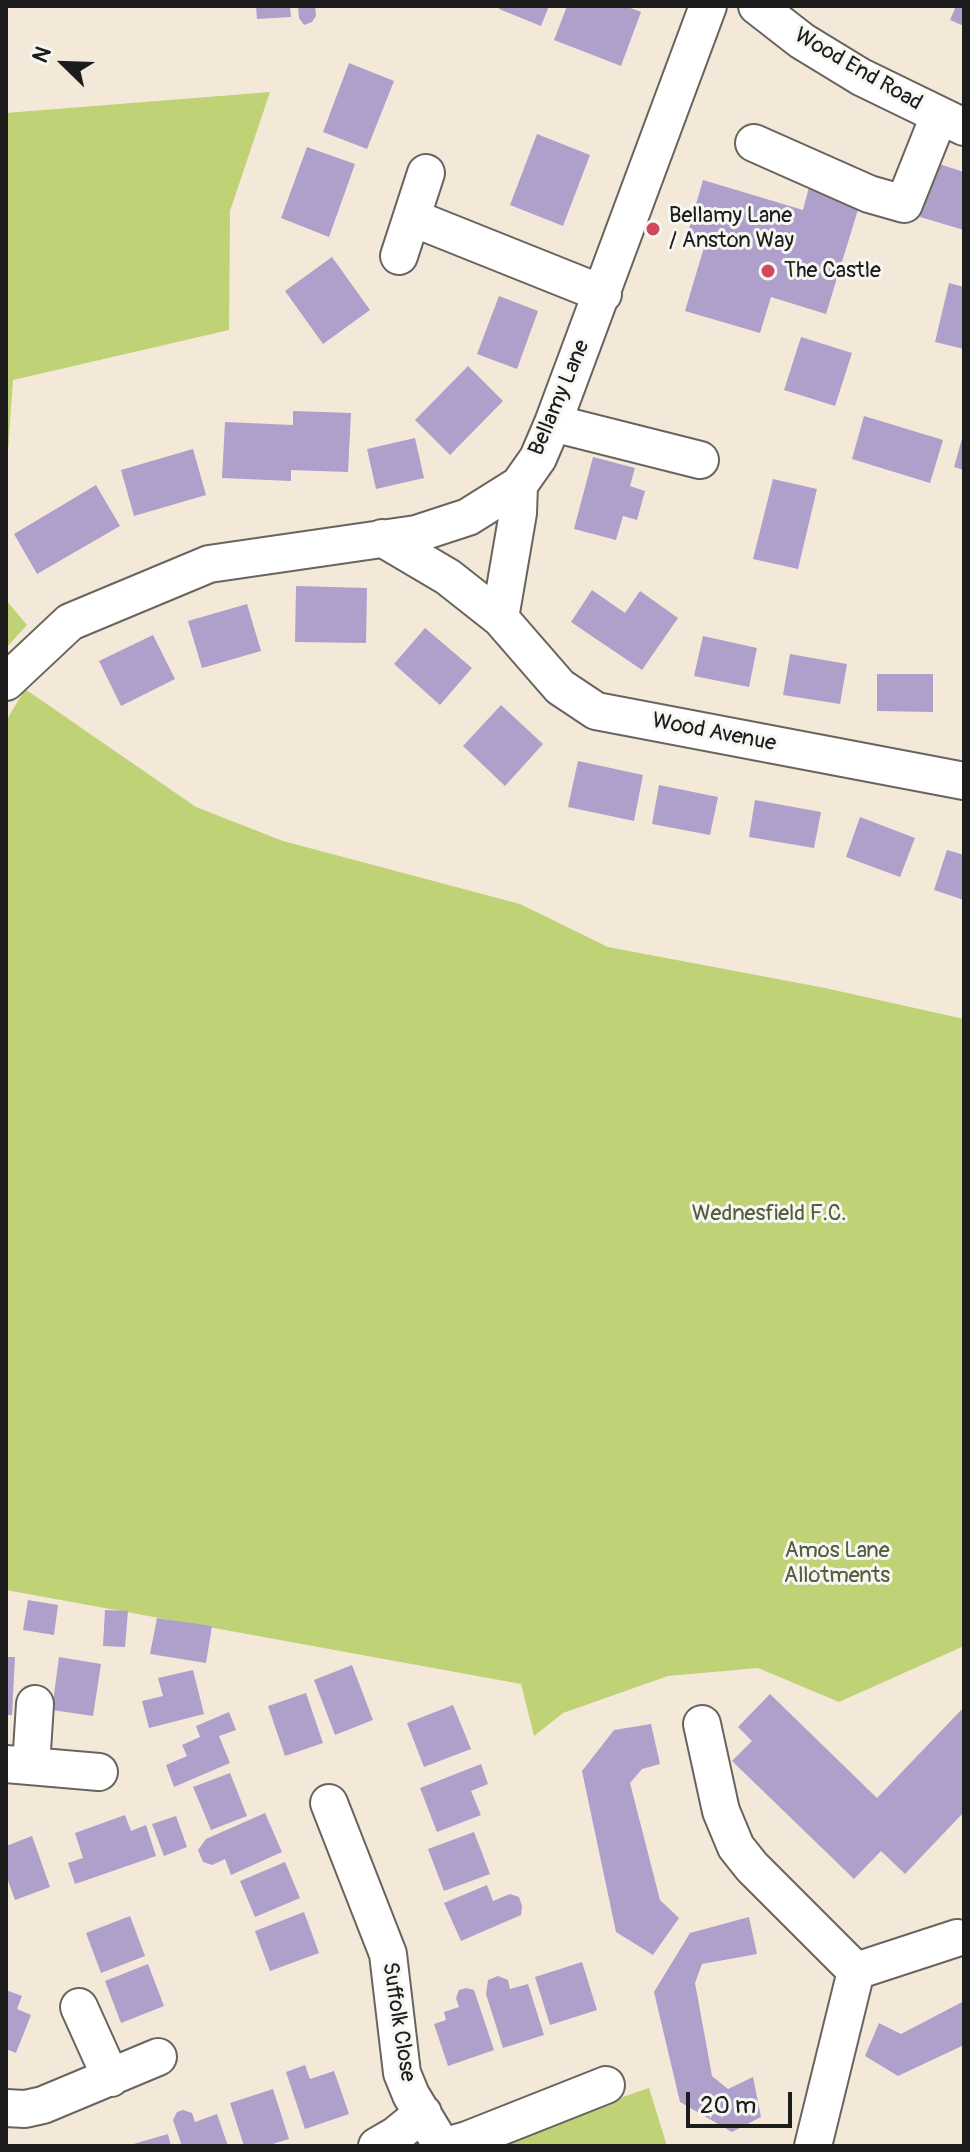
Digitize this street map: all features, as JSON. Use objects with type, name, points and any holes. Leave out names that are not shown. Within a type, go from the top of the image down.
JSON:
[{"type":"street","name":"Bellamy Lane","points":[[6,682],[70,622],[209,564],[416,534],[468,517],[519,485],[538,458],[553,423],[708,6]]},
{"type":"street","name":"Wood End Road","points":[[757,6],[802,41],[861,77],[952,122]]},
{"type":"street","points":[[754,143],[869,194],[904,204],[952,122]]},
{"type":"street","points":[[399,256],[426,173]]},
{"type":"street","points":[[413,218],[603,294]]},
{"type":"street","points":[[553,423],[700,460]]},
{"type":"street","points":[[500,618],[518,513],[519,485]]},
{"type":"street","name":"Wood Avenue","points":[[382,538],[448,577],[500,618],[560,687],[596,711],[964,781]]},
{"type":"street","points":[[35,1704],[19,1765],[99,1772]]},
{"type":"street","points":[[702,1724],[721,1811],[736,1847],[752,1867],[856,1971]]},
{"type":"street","name":"Suffolk Close","points":[[329,1803],[388,1954],[402,2073],[411,2095],[444,2146]]},
{"type":"street","points":[[856,1971],[957,1938]]},
{"type":"street","points":[[813,2146],[856,1971]]},
{"type":"street","points":[[79,2007],[111,2078]]},
{"type":"street","points":[[6,2108],[25,2109],[43,2105],[158,2057]]},
{"type":"street","points":[[444,2146],[467,2140],[606,2085]]},
{"type":"street","points":[[377,2146],[423,2113]]},
{"type":"green space","points":[[270,92],[230,211],[229,330],[13,380],[6,480],[6,113]]},
{"type":"green space","points":[[6,600],[27,625],[6,648]]},
{"type":"green space","points":[[25,689],[196,807],[283,841],[520,904],[608,947],[825,988],[964,1019],[964,1646],[839,1702],[758,1668],[668,1676],[563,1713],[534,1736],[521,1684],[6,1590],[6,721]]},
{"type":"green space","points":[[649,2088],[667,2146],[478,2146]]},
{"type":"building","points":[[256,6],[290,6],[291,17],[257,19]]},
{"type":"building","points":[[298,6],[315,6],[316,16],[312,22],[304,25],[299,18]]},
{"type":"building","points":[[500,6],[549,6],[541,26],[499,9]]},
{"type":"building","points":[[567,6],[625,6],[641,12],[621,66],[554,40]]},
{"type":"building","points":[[956,6],[964,6],[964,26],[950,20]]},
{"type":"building","points":[[349,63],[394,81],[367,149],[323,132]]},
{"type":"building","points":[[537,134],[590,155],[563,226],[510,205]]},
{"type":"building","points":[[307,147],[355,164],[329,237],[281,218]]},
{"type":"building","points":[[936,163],[964,172],[964,230],[920,217]]},
{"type":"building","name":"The Castle","points":[[703,180],[803,210],[809,187],[860,203],[826,314],[771,297],[760,333],[685,311],[705,244],[686,239]]},
{"type":"building","points":[[332,257],[370,310],[323,344],[285,291]]},
{"type":"building","points":[[949,283],[964,287],[964,349],[935,342]]},
{"type":"building","points":[[499,296],[538,311],[517,369],[477,354]]},
{"type":"building","points":[[801,337],[852,353],[835,406],[784,390]]},
{"type":"building","points":[[468,366],[503,401],[450,455],[415,420]]},
{"type":"building","points":[[293,411],[351,413],[348,472],[291,470],[291,481],[222,478],[225,422],[293,425]]},
{"type":"building","points":[[864,416],[943,440],[930,483],[852,459]]},
{"type":"building","points":[[964,435],[964,470],[954,467]]},
{"type":"building","points":[[415,438],[424,478],[376,489],[367,449]]},
{"type":"building","points":[[193,449],[206,495],[134,516],[121,470]]},
{"type":"building","points":[[593,457],[635,468],[630,486],[645,491],[637,520],[623,516],[616,540],[574,529]]},
{"type":"building","points":[[773,479],[817,489],[798,569],[753,559]]},
{"type":"building","points":[[96,485],[120,526],[37,574],[14,534]]},
{"type":"building","points":[[296,586],[367,588],[366,643],[295,642]]},
{"type":"building","points":[[592,590],[625,613],[640,591],[678,618],[642,670],[571,622]]},
{"type":"building","points":[[247,604],[261,651],[202,668],[188,621]]},
{"type":"building","points":[[425,628],[472,668],[440,705],[394,664]]},
{"type":"building","points":[[153,635],[175,679],[121,706],[99,661]]},
{"type":"building","points":[[703,636],[757,648],[749,687],[694,676]]},
{"type":"building","points":[[790,654],[847,664],[840,704],[783,695]]},
{"type":"building","points":[[877,674],[933,674],[933,712],[877,711]]},
{"type":"building","points":[[501,705],[543,744],[505,786],[463,746]]},
{"type":"building","points":[[578,761],[643,775],[634,821],[568,807]]},
{"type":"building","points":[[659,785],[718,797],[710,835],[652,824]]},
{"type":"building","points":[[755,800],[821,812],[814,848],[749,837]]},
{"type":"building","points":[[860,817],[915,838],[900,877],[846,857]]},
{"type":"building","points":[[947,850],[964,855],[964,900],[934,890]]},
{"type":"building","points":[[28,1600],[58,1605],[54,1635],[23,1630]]},
{"type":"building","points":[[105,1610],[128,1611],[125,1647],[103,1646]]},
{"type":"building","points":[[157,1618],[212,1626],[206,1663],[150,1654]]},
{"type":"building","points":[[6,1657],[15,1657],[12,1715],[6,1715]]},
{"type":"building","points":[[59,1657],[101,1664],[93,1716],[52,1710]]},
{"type":"building","points":[[352,1665],[373,1720],[335,1735],[314,1680]]},
{"type":"building","points":[[193,1670],[204,1714],[149,1728],[142,1701],[163,1696],[158,1678]]},
{"type":"building","points":[[306,1693],[323,1743],[285,1756],[268,1706]]},
{"type":"building","points":[[770,1694],[877,1798],[964,1707],[964,1812],[905,1874],[881,1851],[854,1879],[732,1761],[752,1741],[738,1727]]},
{"type":"building","points":[[453,1705],[471,1749],[424,1767],[407,1723]]},
{"type":"building","points":[[229,1712],[236,1730],[219,1736],[230,1763],[174,1787],[166,1765],[187,1756],[182,1745],[200,1737],[196,1726]]},
{"type":"building","points":[[651,1724],[660,1764],[642,1769],[630,1783],[660,1900],[679,1918],[653,1955],[616,1932],[582,1771],[614,1730]]},
{"type":"building","points":[[481,1764],[488,1784],[471,1791],[481,1815],[437,1832],[420,1788]]},
{"type":"building","points":[[230,1773],[247,1816],[211,1830],[193,1787]]},
{"type":"building","points":[[265,1813],[282,1852],[231,1875],[225,1859],[212,1865],[203,1862],[198,1850],[206,1839]]},
{"type":"building","points":[[125,1815],[131,1831],[146,1825],[156,1856],[75,1884],[68,1863],[83,1858],[75,1833]]},
{"type":"building","points":[[176,1816],[187,1847],[164,1856],[152,1824]]},
{"type":"building","points":[[474,1832],[490,1874],[444,1891],[428,1849]]},
{"type":"building","points":[[32,1836],[50,1887],[15,1900],[6,1875],[6,1846]]},
{"type":"building","points":[[285,1862],[300,1898],[255,1917],[240,1881]]},
{"type":"building","points":[[487,1885],[493,1901],[510,1894],[519,1897],[521,1915],[461,1941],[444,1903]]},
{"type":"building","points":[[304,1912],[319,1953],[270,1971],[255,1931]]},
{"type":"building","points":[[130,1916],[145,1956],[101,1973],[86,1933]]},
{"type":"building","points":[[749,1917],[757,1954],[702,1964],[695,1983],[712,2076],[728,2089],[753,2077],[761,2117],[732,2132],[680,2102],[654,1992],[690,1933]]},
{"type":"building","points":[[582,1962],[597,2010],[550,2025],[535,1977]]},
{"type":"building","points":[[148,1964],[164,2006],[121,2023],[105,1981]]},
{"type":"building","points":[[498,1976],[508,1980],[510,1989],[528,1984],[544,2035],[503,2048],[486,1994],[488,1980]]},
{"type":"building","points":[[6,1990],[22,1996],[17,2009],[31,2015],[16,2053],[6,2049]]},
{"type":"building","points":[[459,1990],[474,1990],[494,2050],[448,2066],[434,2024],[446,2020],[444,2012],[459,2007],[456,1998]]},
{"type":"building","points":[[964,2001],[964,2045],[898,2076],[865,2056],[879,2023],[901,2034]]},
{"type":"building","points":[[305,2065],[310,2079],[334,2071],[349,2114],[305,2129],[286,2072]]},
{"type":"building","points":[[273,2089],[289,2139],[266,2146],[244,2146],[230,2103]]},
{"type":"building","points":[[177,2112],[192,2113],[195,2122],[217,2114],[228,2146],[182,2146],[173,2120]]},
{"type":"building","points":[[168,2134],[171,2146],[130,2145]]},
{"type":"place","name":"Bellamy Lane / Anston Way","points":[[653,229]]},
{"type":"place","name":"The Castle","points":[[768,271]]},
{"type":"park label","name":"Wednesfield F.C.","points":[[769,1214]]},
{"type":"park label","name":"Amos Lane Allotments","points":[[837,1564]]}]
